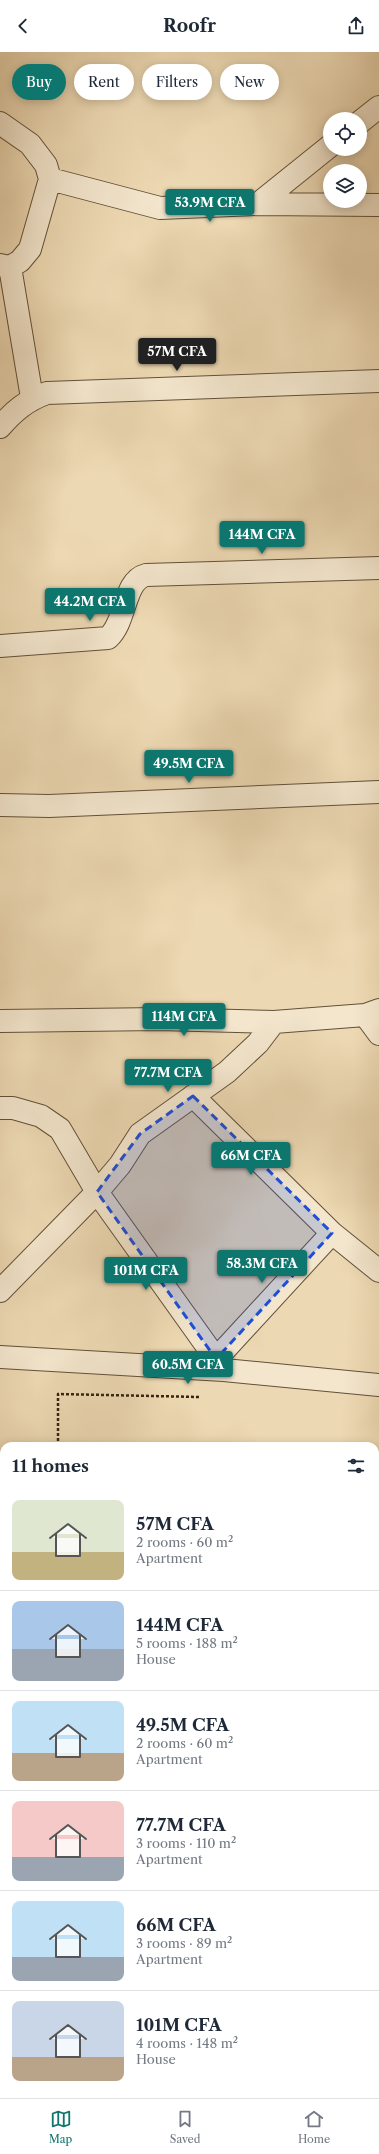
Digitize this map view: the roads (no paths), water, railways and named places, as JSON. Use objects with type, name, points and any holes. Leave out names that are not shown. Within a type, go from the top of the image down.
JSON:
[{"type":"street","points":[[367,116],[379,107]]},
{"type":"street","points":[[0,123],[30,144],[46,165],[50,179],[30,249],[20,261],[5,266],[32,398]]},
{"type":"street","points":[[258,204],[323,152]]},
{"type":"street","points":[[50,179],[160,208],[258,204],[379,205]]},
{"type":"street","points":[[0,427],[14,411],[32,398],[47,393],[379,381]]},
{"type":"street","points":[[0,646],[108,638],[116,631],[132,584],[137,578],[146,576],[379,568]]},
{"type":"street","points":[[0,805],[49,806],[379,792]]},
{"type":"street","points":[[0,1021],[159,1019],[274,1022],[372,1012],[379,1034]]},
{"type":"street","points":[[0,1291],[97,1192],[120,1165],[140,1134],[227,1072],[258,1043],[274,1022]]},
{"type":"street","points":[[193,1096],[332,1233],[379,1271]]},
{"type":"street","points":[[0,1108],[13,1108],[41,1116],[60,1129],[97,1192],[220,1364]]},
{"type":"street","points":[[220,1364],[332,1233]]},
{"type":"street","points":[[0,1357],[220,1364],[379,1384]]}]
